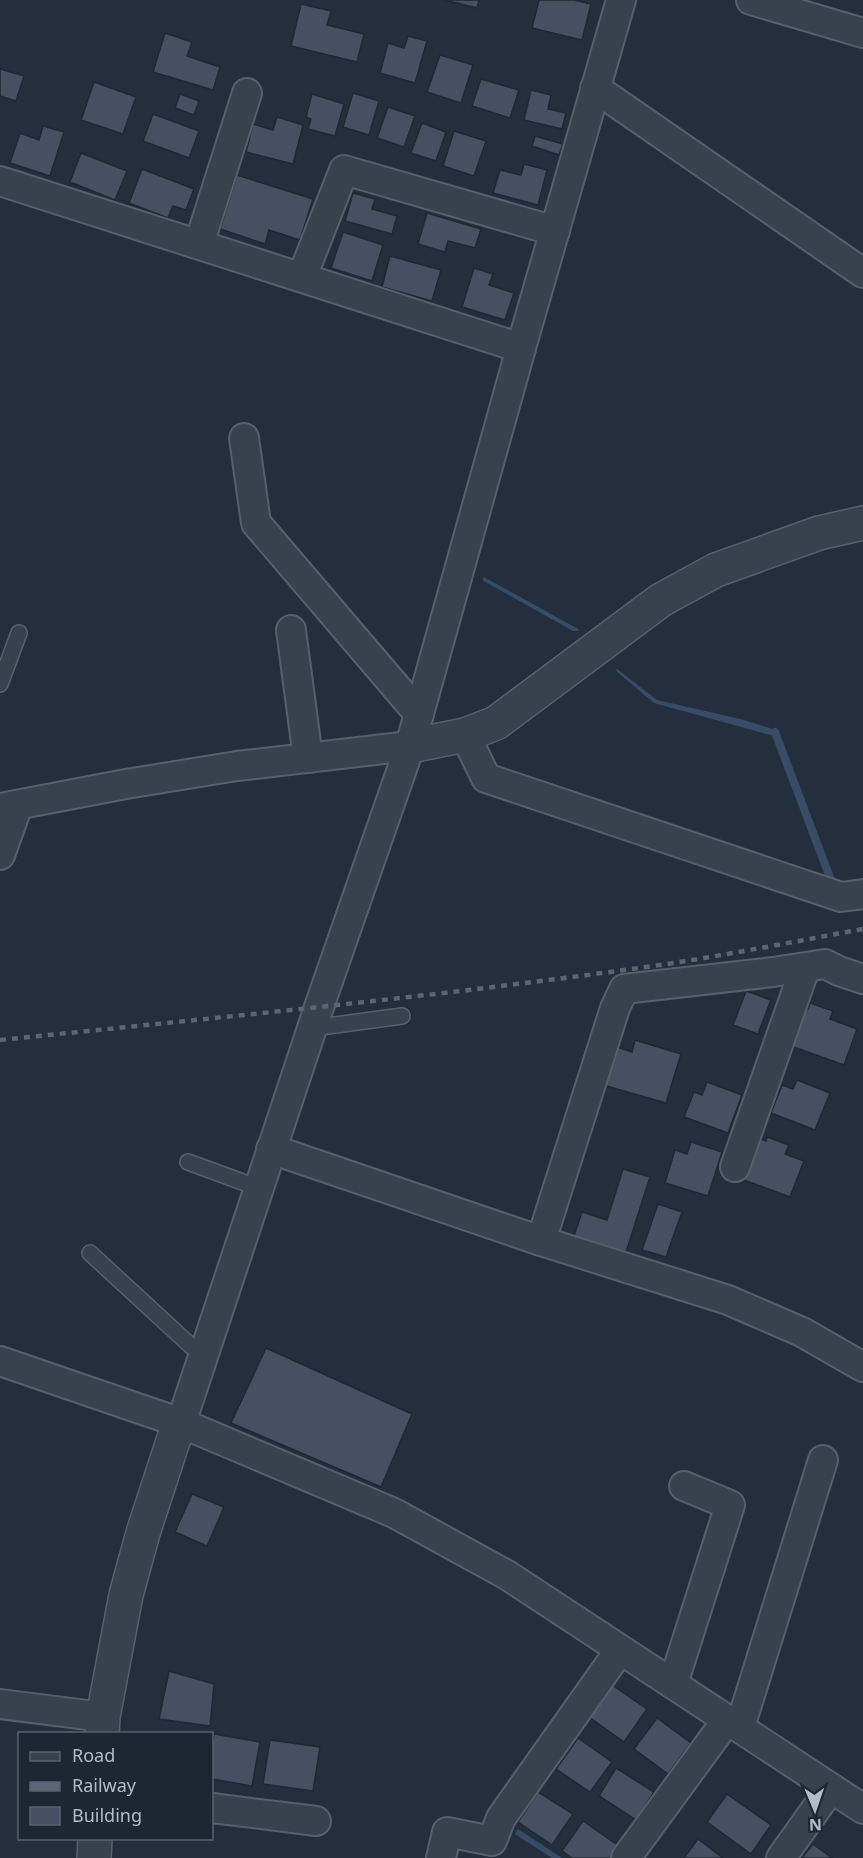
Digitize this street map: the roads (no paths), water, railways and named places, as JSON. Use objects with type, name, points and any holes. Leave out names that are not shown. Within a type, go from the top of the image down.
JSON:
[{"type":"street","points":[[0,1704],[102,1725],[129,1585],[143,1533],[271,1149],[410,746],[621,0]]},
{"type":"street","points":[[751,0],[863,33]]},
{"type":"street","points":[[595,88],[863,273]]},
{"type":"street","points":[[199,244],[247,93]]},
{"type":"street","points":[[302,277],[344,170],[555,231]]},
{"type":"street","points":[[0,181],[521,348]]},
{"type":"street","points":[[244,438],[256,524],[419,714]]},
{"type":"street","points":[[0,855],[9,806],[237,766],[410,746],[465,735],[496,723],[661,600],[716,570],[819,533],[863,523]]},
{"type":"street","points":[[291,630],[308,758]]},
{"type":"street","points":[[465,735],[486,778],[841,897],[863,894]]},
{"type":"street","points":[[541,1240],[615,1008],[624,989],[815,966],[863,956]]},
{"type":"street","points":[[815,966],[863,979]]},
{"type":"street","points":[[735,1167],[815,966]]},
{"type":"street","points":[[271,1149],[728,1300],[802,1332],[863,1367]]},
{"type":"street","points":[[0,1361],[181,1422],[394,1514],[507,1575],[863,1809]]},
{"type":"street","points":[[626,1858],[734,1724],[823,1460]]},
{"type":"street","points":[[673,1684],[730,1504],[684,1486]]},
{"type":"street","points":[[441,1858],[447,1832],[492,1841],[501,1818],[620,1650]]},
{"type":"street","points":[[780,1858],[831,1788]]},
{"type":"street","points":[[213,1808],[316,1821]]},
{"type":"street","points":[[94,1840],[94,1858]]},
{"type":"lane","points":[[0,684],[19,633]]},
{"type":"lane","points":[[313,1027],[402,1016]]},
{"type":"lane","points":[[188,1162],[259,1188]]},
{"type":"lane","points":[[90,1253],[191,1346],[204,1353]]},
{"type":"water","points":[[484,577],[579,631],[573,631],[482,580]]},
{"type":"water","points":[[617,669],[657,700],[740,719],[776,730],[774,736],[654,703],[616,671]]},
{"type":"water","points":[[518,1829],[562,1858],[552,1858],[515,1834]]},
{"type":"waterway","points":[[775,732],[832,883]]},
{"type":"railway","points":[[0,1040],[584,976],[691,960],[863,929]]}]
